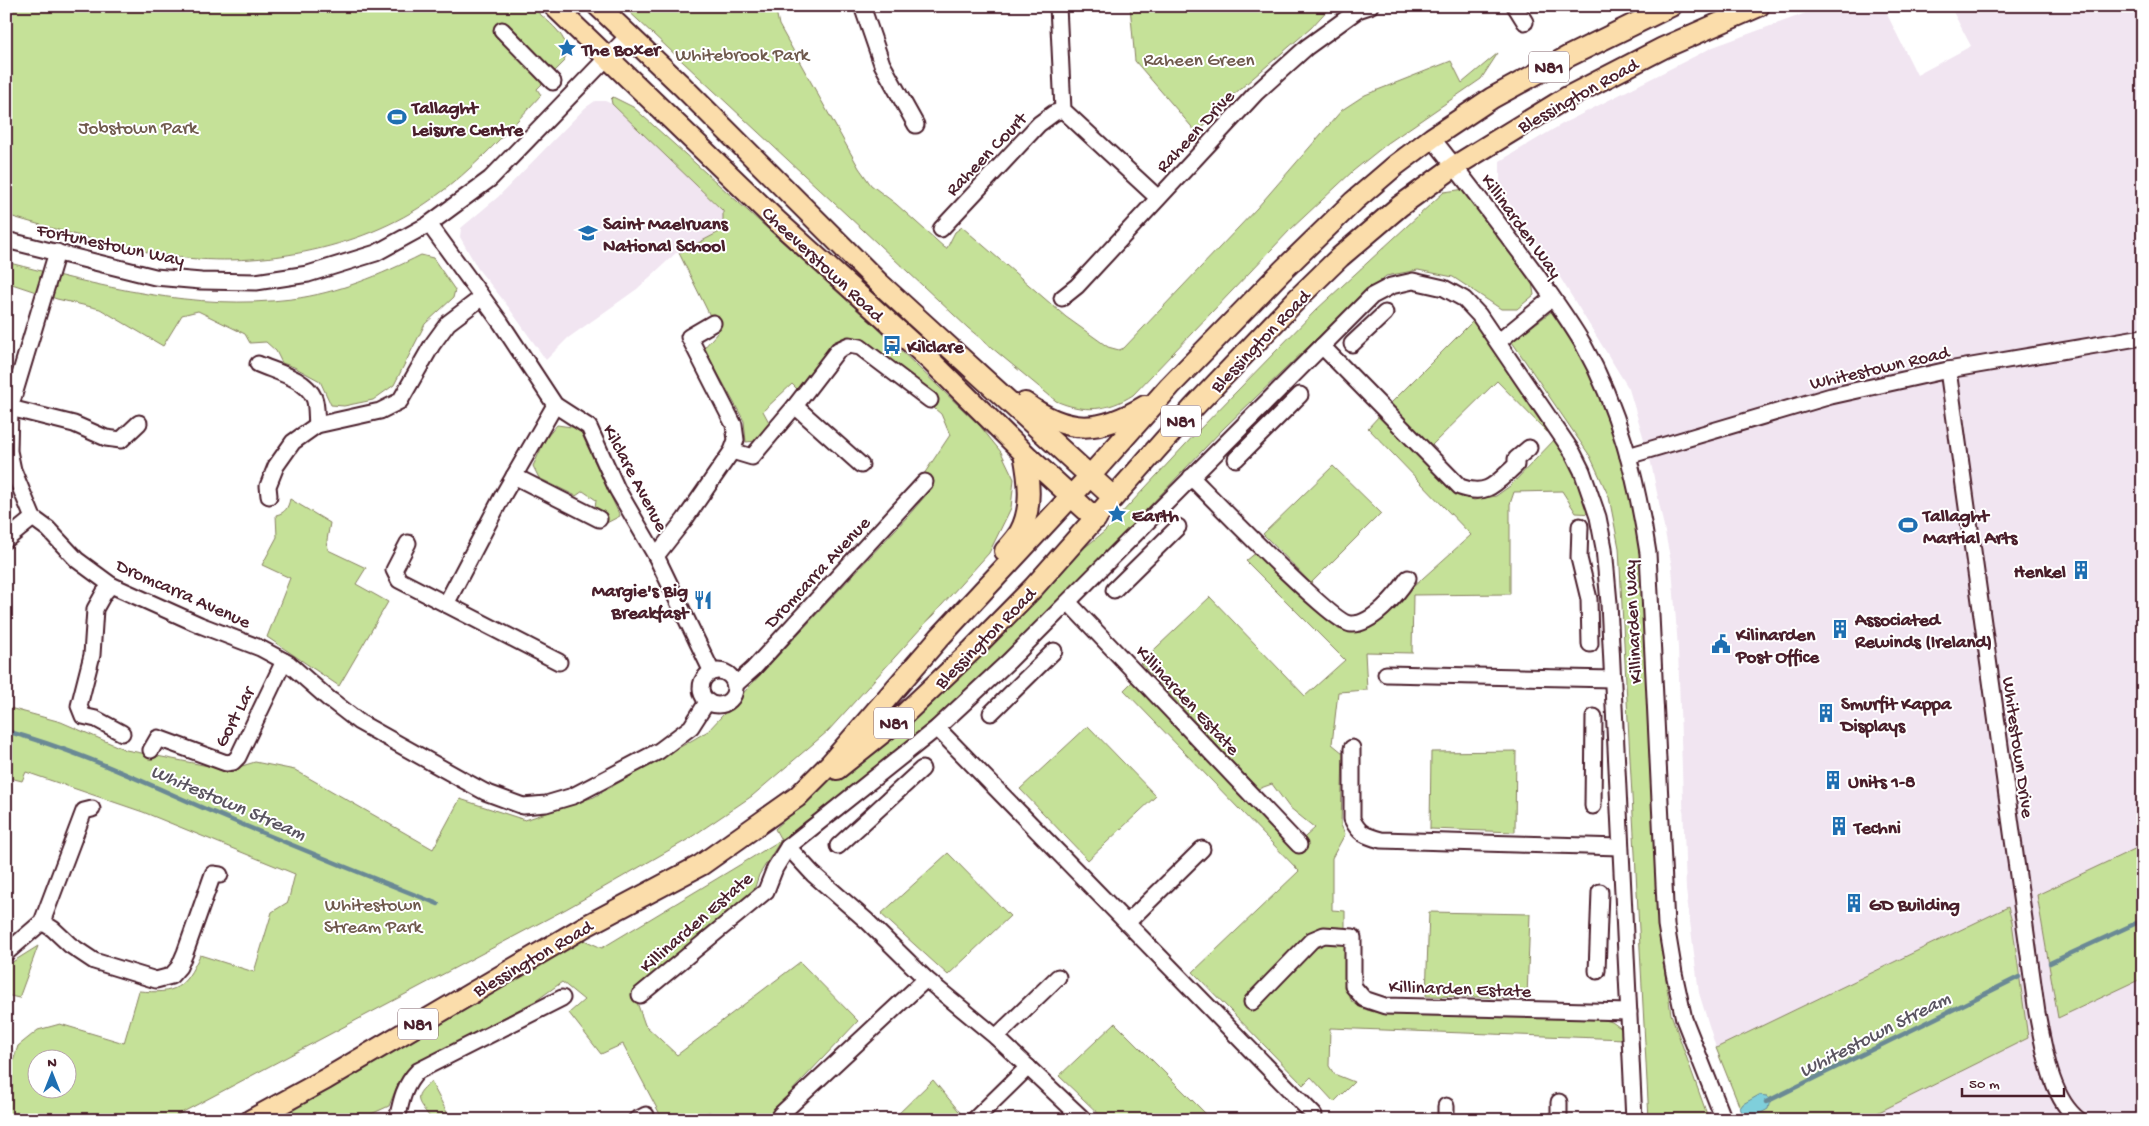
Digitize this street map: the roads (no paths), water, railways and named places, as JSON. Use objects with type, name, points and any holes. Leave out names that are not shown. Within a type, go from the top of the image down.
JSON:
[{"type":"main road","name":"Cheeverstown Road","points":[[554,6],[606,58],[778,221],[928,358],[1024,453],[1096,519]]},
{"type":"main road","name":"Cheeverstown Road","points":[[598,6],[879,283],[1113,497]]},
{"type":"main road","name":"Blessington Road","points":[[808,788],[939,638],[1090,476],[1162,395],[1282,271],[1348,208],[1396,165],[1432,138],[1492,98],[1569,56],[1671,6]]},
{"type":"main road","name":"Blessington Road","points":[[251,1120],[326,1079],[584,927],[701,865],[866,748],[932,689],[1034,587],[1194,407],[1298,297],[1417,192],[1455,166],[1557,103],[1627,65],[1759,6]]},
{"type":"main road","points":[[879,283],[927,312],[1019,398],[1044,417],[1073,426],[1104,426],[1124,418],[1162,395]]},
{"type":"main road","points":[[939,638],[970,592],[1020,532],[1026,513],[1029,480],[1024,453]]},
{"type":"street","points":[[862,6],[882,64],[916,125]]},
{"type":"street","points":[[1058,6],[1063,110],[1158,198]]},
{"type":"street","points":[[1515,6],[1525,22]]},
{"type":"street","name":"Raheen Drive","points":[[1062,298],[1077,286],[1256,93],[1307,47],[1362,8]]},
{"type":"street","points":[[502,30],[553,82]]},
{"type":"street","name":"Fortunestown Way","points":[[6,240],[155,277],[201,281],[256,282],[308,274],[376,253],[428,224],[490,179],[629,35]]},
{"type":"street","name":"Raheen Court","points":[[940,229],[1039,124],[1054,113],[1063,110]]},
{"type":"street","name":"Killinarden Way","points":[[1432,138],[1497,220],[1582,343],[1603,386],[1628,456],[1640,498],[1648,553],[1666,925],[1684,1019],[1724,1120]]},
{"type":"street","name":"Kilclare Avenue","points":[[428,224],[501,323],[555,405],[589,427],[617,489],[656,556],[712,672]]},
{"type":"street","name":"Dromcarra Avenue","points":[[57,252],[10,408],[9,451],[13,470],[33,518],[48,529],[77,560],[111,586],[260,648],[284,661],[331,701],[360,722],[485,792],[523,806],[546,804],[573,796],[659,751],[691,727],[707,702]]},
{"type":"street","name":"Killinarden Estate","points":[[640,995],[766,891],[775,868],[788,848],[937,728],[1009,662],[1372,296],[1391,286],[1413,281],[1444,288],[1464,299],[1479,315],[1573,453],[1582,471],[1598,517],[1607,578],[1634,1120]]},
{"type":"street","points":[[269,496],[268,486],[276,466],[293,442],[317,425],[380,411],[400,401],[432,345],[448,323],[481,298]]},
{"type":"street","points":[[1498,342],[1552,298]]},
{"type":"street","points":[[1352,344],[1381,317],[1361,307]]},
{"type":"street","points":[[656,556],[685,519],[732,451],[736,440],[734,425],[689,336],[714,323]]},
{"type":"street","name":"Whitestown Road","points":[[1628,456],[1831,396],[1948,370],[2143,337]]},
{"type":"street","points":[[732,451],[752,457],[795,406],[838,350],[849,345],[860,347],[930,400]]},
{"type":"street","points":[[1322,346],[1460,487],[1473,492],[1487,491],[1516,466],[1516,459],[1529,448]]},
{"type":"street","points":[[258,364],[293,379],[306,387],[314,399],[317,425]]},
{"type":"street","name":"Whitestown Drive","points":[[1948,370],[2037,1013],[2047,1064],[2064,1101],[2072,1114],[2079,1120]]},
{"type":"street","points":[[1236,459],[1300,395]]},
{"type":"street","points":[[446,604],[514,476],[555,405]]},
{"type":"street","points":[[795,406],[861,465]]},
{"type":"street","points":[[10,408],[74,424],[106,438],[121,440],[139,423]]},
{"type":"street","points":[[1257,410],[1271,425]]},
{"type":"street","points":[[514,476],[599,519]]},
{"type":"street","points":[[1192,477],[1304,590],[1338,619],[1349,624],[1368,621],[1400,591],[1408,578]]},
{"type":"street","name":"Dromcarra Avenue","points":[[734,685],[753,670],[925,482]]},
{"type":"street","points":[[6,540],[33,518]]},
{"type":"street","points":[[1580,526],[1579,558],[1589,599],[1590,644]]},
{"type":"street","points":[[1114,590],[1178,527]]},
{"type":"street","points":[[1134,536],[1152,553]]},
{"type":"street","points":[[408,543],[394,570],[399,580],[559,662]]},
{"type":"street","points":[[1584,580],[1607,578]]},
{"type":"street","points":[[111,586],[104,593],[95,610],[92,655],[79,706],[82,716],[96,719],[122,733]]},
{"type":"street","name":"Killinarden Estate","points":[[1069,603],[1299,845]]},
{"type":"street","points":[[991,713],[1054,651]]},
{"type":"street","name":"Gort Lar","points":[[151,750],[158,738],[226,763],[233,762],[238,757],[284,661]]},
{"type":"street","points":[[1009,662],[1025,680]]},
{"type":"street","points":[[718,671],[729,675],[734,685],[735,691],[729,701],[718,706],[707,702],[700,688],[704,678],[712,672],[718,671]]},
{"type":"street","points":[[1386,674],[1613,679]]},
{"type":"street","points":[[1592,806],[1594,717]]},
{"type":"street","points":[[937,728],[1314,1115]]},
{"type":"street","points":[[1352,748],[1352,819],[1357,830],[1365,836],[1381,840],[1620,846]]},
{"type":"street","points":[[1594,751],[1617,751]]},
{"type":"street","points":[[838,846],[922,769]]},
{"type":"street","points":[[865,787],[880,806]]},
{"type":"street","points":[[6,953],[42,922],[84,811],[92,809]]},
{"type":"street","points":[[788,848],[813,874],[867,921],[926,979],[996,1037],[1084,1120]]},
{"type":"street","points":[[1127,923],[1202,849]]},
{"type":"street","points":[[42,922],[53,929],[70,945],[94,961],[156,980],[164,978],[171,976],[179,966],[213,874],[220,875]]},
{"type":"street","points":[[1597,971],[1600,892]]},
{"type":"street","points":[[1599,918],[1625,918]]},
{"type":"street","name":"Killinarden Estate","points":[[1252,1002],[1312,940],[1324,935],[1352,937],[1353,986],[1364,999],[1384,1006],[1630,1012]]},
{"type":"street","points":[[996,1037],[1058,977]]},
{"type":"street","points":[[780,1115],[926,979]]},
{"type":"street","points":[[397,1120],[403,1092],[409,1081],[418,1071],[562,998]]},
{"type":"street","points":[[974,1120],[1028,1067]]},
{"type":"street","points":[[1559,1102],[1559,1120]]},
{"type":"water","points":[[1759,1095],[1767,1096],[1770,1100],[1768,1109],[1754,1117],[1745,1119],[1740,1108],[1743,1104]]},
{"type":"waterway","name":"Whitestown Stream","points":[[6,731],[84,757],[267,835],[438,904]]},
{"type":"waterway","name":"Whitestown Stream","points":[[2050,963],[2143,920]]},
{"type":"waterway","name":"Whitestown Stream","points":[[1766,1102],[2019,977]]},
{"type":"waterway","name":"Whitestown Stream","points":[[700,1116],[706,1120]]},
{"type":"place","name":"The Boxer","points":[[567,48]]},
{"type":"place","name":"Tallaght Leisure Centre","points":[[397,117]]},
{"type":"place","name":"Saint Maelruans National School","points":[[588,233]]},
{"type":"place","name":"Kilclare","points":[[892,345]]},
{"type":"place","name":"Earth","points":[[1117,514]]},
{"type":"place","name":"Tallaght Martial Arts","points":[[1908,525]]},
{"type":"place","name":"Henkel","points":[[2081,570]]},
{"type":"place","name":"Margie's Big Breakfast","points":[[703,600]]},
{"type":"place","name":"Associated Rewinds (Ireland)","points":[[1840,629]]},
{"type":"place","name":"Kilinarden Post Office","points":[[1721,644]]},
{"type":"place","name":"Smurfit Kappa Displays","points":[[1826,713]]},
{"type":"place","name":"Units 1-8","points":[[1833,780]]},
{"type":"place","name":"Techni","points":[[1839,826]]},
{"type":"place","name":"GD Building","points":[[1854,903]]},
{"type":"park label","name":"Whitebrook Park","points":[[742,53]]},
{"type":"park label","name":"Raheen Green","points":[[1199,58]]},
{"type":"park label","name":"Jobstown Park","points":[[138,126]]},
{"type":"park label","name":"Whitestown Stream Park","points":[[373,914]]}]
